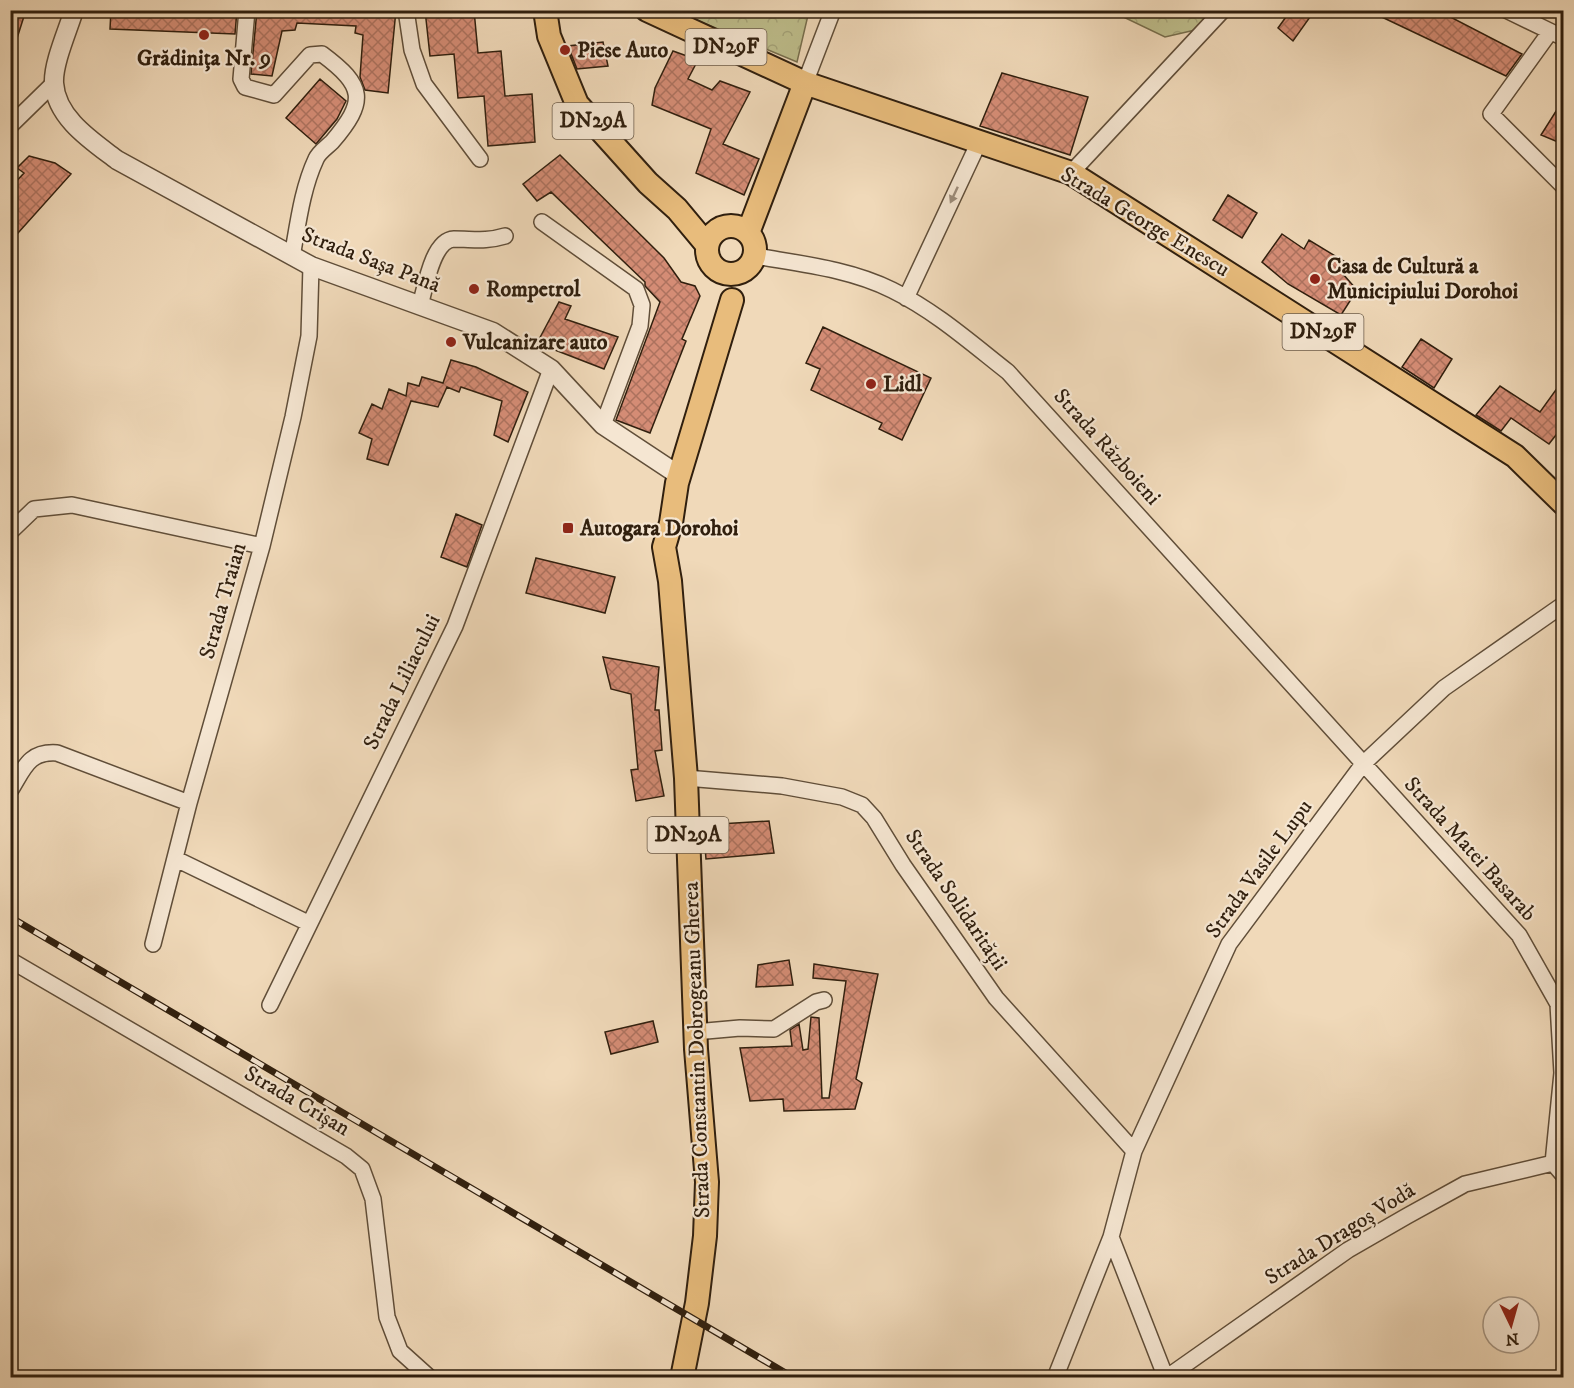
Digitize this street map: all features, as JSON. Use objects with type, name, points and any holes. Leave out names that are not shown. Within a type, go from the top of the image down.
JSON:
[{"type":"main road","name":"DN29A","points":[[545,10],[549,36],[577,104],[648,183],[714,237]]},
{"type":"main road","name":"Strada George Enescu","points":[[647,10],[805,83],[1071,172],[1515,456],[1563,504]]},
{"type":"main road","points":[[748,233],[805,83]]},
{"type":"main road","points":[[714,267],[727,274],[748,264],[755,246],[748,233],[732,226],[714,237],[707,253],[714,267],[732,300]]},
{"type":"main road","name":"Strada Constantin Dobrogeanu Gherea","points":[[682,1377],[697,1303],[705,1236],[707,1182],[695,1032],[686,777],[670,581],[664,547],[680,476],[732,300],[748,264]]},
{"type":"street","points":[[10,126],[54,83],[74,10]]},
{"type":"street","points":[[247,10],[241,79],[245,87],[268,96],[274,95],[310,55],[318,53],[345,71],[357,98],[356,110],[317,157],[300,209],[292,257]]},
{"type":"street","points":[[406,10],[412,50],[424,84],[480,159]]},
{"type":"street","points":[[805,83],[833,10]]},
{"type":"street","points":[[1071,172],[1223,10]]},
{"type":"street","points":[[1506,10],[1557,35],[1491,114],[1563,188]]},
{"type":"street","name":"Strada Sașa Pană","points":[[54,83],[64,112],[79,130],[109,154],[310,266],[494,332],[551,369],[603,425],[680,476]]},
{"type":"street","points":[[906,298],[979,142]]},
{"type":"street","points":[[542,222],[636,290],[642,305],[640,326],[603,425]]},
{"type":"street","points":[[420,306],[433,260],[445,242],[452,239],[485,242],[505,236]]},
{"type":"street","name":"Strada Războieni","points":[[748,264],[814,266],[864,279],[906,298],[944,321],[1008,372],[1363,764]]},
{"type":"street","name":"Strada Traian","points":[[153,944],[189,803],[262,546],[309,336],[310,266]]},
{"type":"street","name":"Strada Liliacului","points":[[270,1005],[308,923],[455,626],[551,369]]},
{"type":"street","points":[[10,532],[34,509],[72,505],[262,546]]},
{"type":"street","name":"Strada Vasile Lupu","points":[[1055,1377],[1111,1237],[1134,1151],[1229,944],[1363,764],[1444,688],[1563,604]]},
{"type":"street","points":[[10,791],[29,761],[43,752],[57,753],[189,803]]},
{"type":"street","name":"Strada Matei Basarab","points":[[1363,764],[1519,935],[1558,1004],[1562,1074],[1553,1163]]},
{"type":"street","name":"Strada Solidarității","points":[[686,777],[782,786],[843,797],[862,805],[874,818],[903,865],[996,998],[1134,1151]]},
{"type":"street","points":[[176,859],[308,923]]},
{"type":"street","name":"Strada Crișan","points":[[10,960],[346,1156],[362,1169],[373,1199],[387,1317],[400,1351],[430,1377]]},
{"type":"street","points":[[695,1032],[774,1029],[816,1002],[824,1000]]},
{"type":"street","points":[[1553,1163],[1563,1176]]},
{"type":"street","name":"Strada Dragoș Vodă","points":[[1166,1377],[1348,1250],[1407,1216],[1465,1184],[1553,1163]]},
{"type":"street","points":[[1111,1237],[1166,1377]]},
{"type":"green space","points":[[675,11],[809,11],[797,62]]},
{"type":"green space","points":[[1111,11],[1212,11],[1195,30],[1165,37]]},
{"type":"building","points":[[10,10],[26,10],[13,51],[10,51]]},
{"type":"building","points":[[111,10],[237,10],[235,34],[110,29]]},
{"type":"building","points":[[257,10],[396,10],[388,93],[365,90],[360,77],[363,35],[355,33],[356,26],[297,23],[295,30],[282,31],[272,76],[251,74]]},
{"type":"building","points":[[425,10],[474,10],[478,53],[501,51],[505,96],[532,94],[535,142],[488,146],[484,96],[458,98],[454,54],[430,56]]},
{"type":"building","points":[[1291,10],[1315,10],[1293,41],[1278,28]]},
{"type":"building","points":[[1367,10],[1437,10],[1522,54],[1506,76]]},
{"type":"building","points":[[603,42],[608,66],[577,69],[568,46]]},
{"type":"building","points":[[673,51],[698,60],[688,79],[712,90],[720,81],[750,92],[723,144],[759,159],[744,195],[696,173],[711,129],[652,105],[655,88]]},
{"type":"building","points":[[1002,73],[1088,97],[1070,155],[980,126]]},
{"type":"building","points":[[320,79],[346,101],[337,119],[316,144],[286,118]]},
{"type":"building","points":[[1563,100],[1563,133],[1558,142],[1541,135]]},
{"type":"building","points":[[560,155],[664,258],[681,282],[695,286],[700,296],[682,339],[686,341],[650,433],[616,420],[660,302],[645,286],[645,282],[551,192],[537,201],[523,184]]},
{"type":"building","points":[[29,156],[55,163],[71,174],[18,233],[10,227],[10,188],[24,173],[17,168]]},
{"type":"building","points":[[1228,195],[1257,213],[1242,238],[1213,220]]},
{"type":"building","name":"Casa de Cultură a Municipiului Dorohoi","points":[[1282,234],[1304,249],[1309,240],[1345,262],[1343,274],[1357,290],[1341,315],[1288,284],[1262,262]]},
{"type":"building","points":[[559,302],[571,306],[565,319],[618,337],[604,369],[537,343]]},
{"type":"building","name":"Lidl","points":[[823,327],[931,378],[902,440],[879,429],[882,423],[811,390],[820,369],[806,363]]},
{"type":"building","points":[[1421,339],[1452,359],[1434,388],[1402,367]]},
{"type":"building","points":[[451,360],[476,367],[528,392],[508,442],[494,435],[502,401],[461,387],[459,392],[447,387],[438,407],[411,401],[388,465],[367,459],[372,439],[359,433],[372,404],[382,409],[389,389],[406,396],[408,383],[419,386],[422,377],[443,383]]},
{"type":"building","points":[[1563,380],[1563,426],[1549,444],[1511,418],[1501,431],[1476,415],[1500,386],[1540,412]]},
{"type":"building","points":[[456,514],[482,525],[467,567],[441,557]]},
{"type":"building","points":[[536,558],[615,577],[605,613],[526,593]]},
{"type":"building","points":[[603,657],[659,667],[655,710],[659,710],[662,750],[655,751],[664,796],[636,801],[631,770],[638,769],[631,694],[611,689]]},
{"type":"building","points":[[769,821],[774,853],[706,859],[703,825]]},
{"type":"building","points":[[789,960],[793,985],[756,987],[758,965]]},
{"type":"building","points":[[814,964],[878,974],[856,1079],[862,1083],[855,1109],[784,1111],[783,1099],[750,1101],[740,1048],[792,1046],[790,1030],[799,1024],[803,1050],[808,1049],[811,1017],[819,1018],[822,1098],[829,1098],[846,981],[813,978]]},
{"type":"building","points":[[653,1021],[658,1042],[611,1054],[605,1032]]},
{"type":"railway","points":[[10,917],[794,1378]]},
{"type":"place","name":"Grădinița Nr. 9","points":[[204,35]]},
{"type":"place","name":"Piese Auto","points":[[565,50]]},
{"type":"place","name":"Casa de Cultură a Municipiului Dorohoi","points":[[1315,279]]},
{"type":"place","name":"Rompetrol","points":[[474,289]]},
{"type":"place","name":"Vulcanizare auto","points":[[451,342]]},
{"type":"place","name":"Lidl","points":[[871,384]]},
{"type":"place","name":"Autogara Dorohoi","points":[[568,528]]}]
